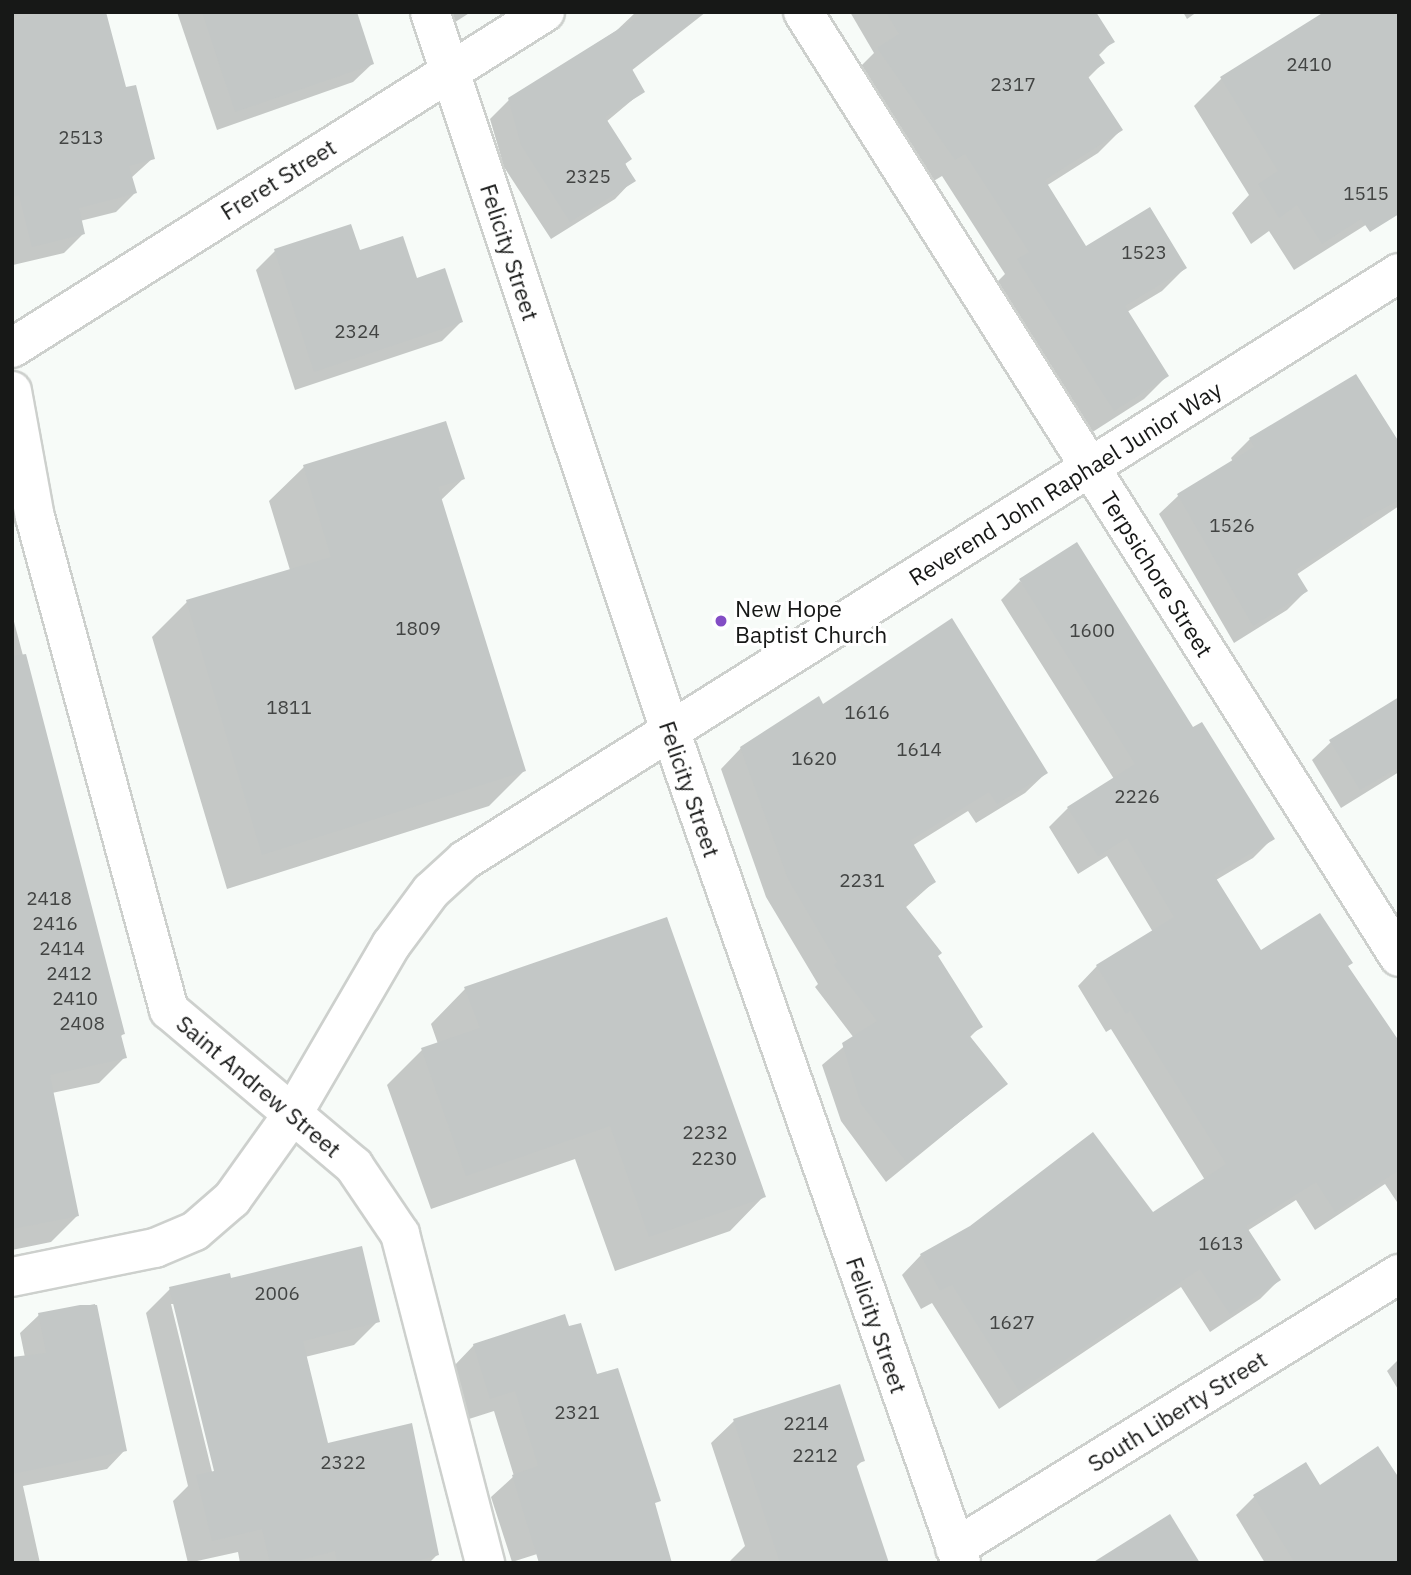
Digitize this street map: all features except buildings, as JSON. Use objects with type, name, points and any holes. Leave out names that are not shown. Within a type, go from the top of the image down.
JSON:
[{"type":"street","name":"Felicity Street","points":[[430,12],[670,730],[958,1555]]},
{"type":"street","name":"Freret Street","points":[[12,348],[545,12]]},
{"type":"street","name":"Terpsichore Street","points":[[803,12],[1399,957]]},
{"type":"street","name":"Reverend John Raphael Junior Way","points":[[12,1277],[155,1248],[195,1231],[232,1199],[292,1115],[391,945],[431,891],[465,860],[1399,273]]},
{"type":"street","name":"Saint Andrew Street","points":[[12,391],[23,519],[169,1010],[354,1166],[400,1234],[485,1563]]},
{"type":"street","name":"South Liberty Street","points":[[958,1555],[1399,1274]]},
{"type":"place","name":"New Hope Baptist Church","points":[[721,621]]}]
